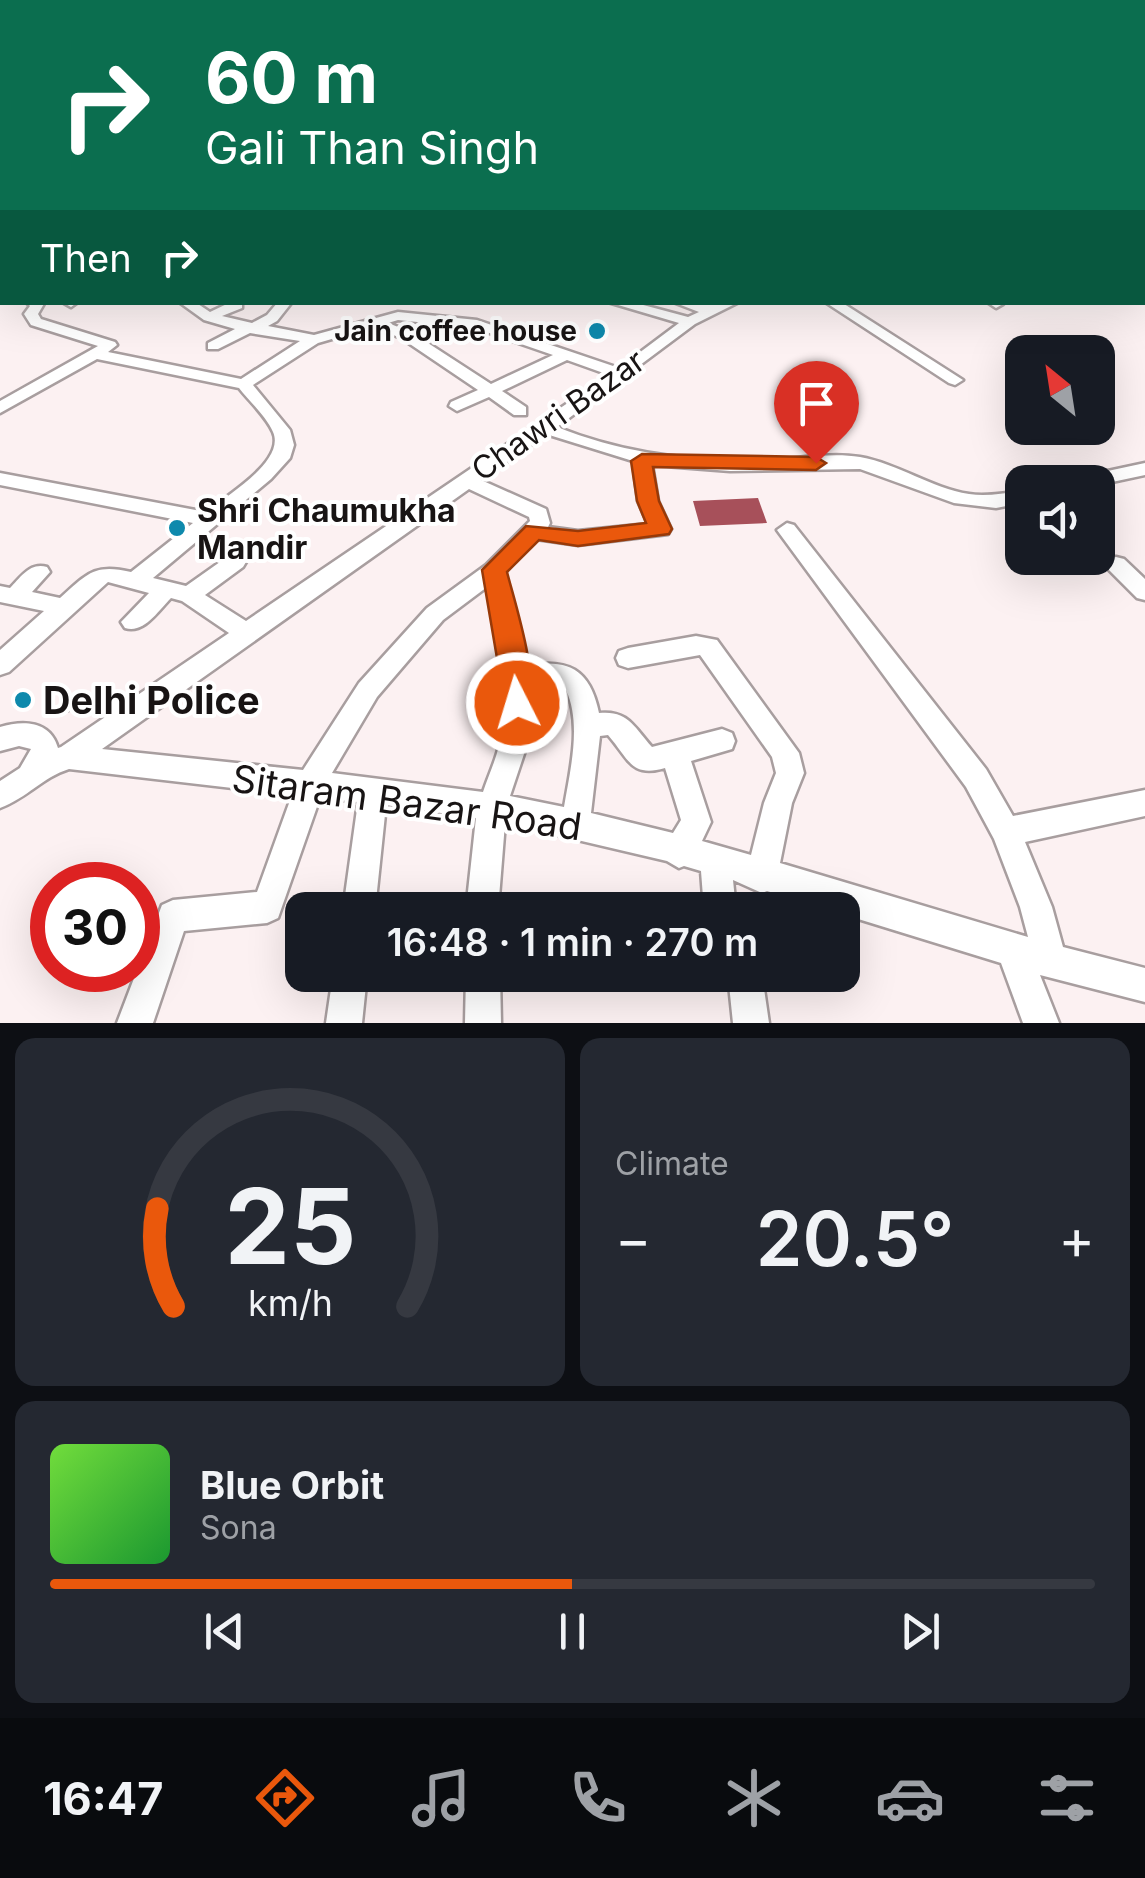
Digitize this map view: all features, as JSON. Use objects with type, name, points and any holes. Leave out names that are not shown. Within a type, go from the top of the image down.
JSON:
[{"type":"street","points":[[0,408],[95,354],[109,341],[36,322],[31,314],[39,305]]},
{"type":"street","points":[[208,317],[228,305]]},
{"type":"street","points":[[213,346],[272,318],[283,305]]},
{"type":"street","points":[[244,384],[314,339],[398,316],[414,305]]},
{"type":"street","points":[[635,305],[684,312]]},
{"type":"street","points":[[836,305],[955,380]]},
{"type":"street","points":[[189,306],[208,317],[314,339]]},
{"type":"street","name":"Chawri Bazar","points":[[0,795],[23,784],[39,766],[69,757],[621,374],[684,312],[710,306]]},
{"type":"street","points":[[398,316],[477,324],[521,343],[621,374]]},
{"type":"street","points":[[372,323],[406,335],[520,410]]},
{"type":"street","points":[[95,354],[244,384],[281,430],[285,446],[282,458],[264,475],[135,580]]},
{"type":"street","points":[[457,406],[566,355]]},
{"type":"street","points":[[543,427],[588,447],[642,461],[864,464],[956,500],[1005,499]]},
{"type":"street","points":[[534,532],[578,538],[661,529],[648,501],[642,461]]},
{"type":"street","points":[[1115,475],[1145,468]]},
{"type":"street","points":[[1,480],[208,519]]},
{"type":"street","points":[[135,1023],[172,916],[267,906],[311,783],[348,721],[400,650],[435,614],[494,570],[534,532],[542,518],[539,514],[464,480]]},
{"type":"street","points":[[787,530],[946,736],[1006,832],[1036,907],[1051,963]]},
{"type":"street","points":[[134,622],[178,591],[235,562]]},
{"type":"street","points":[[1116,564],[1145,592]]},
{"type":"street","points":[[484,892],[492,806],[513,746],[515,678],[494,570]]},
{"type":"street","points":[[7,596],[40,572]]},
{"type":"street","points":[[0,666],[101,575],[178,591],[246,633]]},
{"type":"street","points":[[7,596],[64,607]]},
{"type":"street","points":[[628,658],[696,645],[708,647],[784,753],[790,773],[778,803],[762,877]]},
{"type":"street","points":[[515,678],[566,674],[573,682],[587,726],[589,752],[574,823]]},
{"type":"street","points":[[587,726],[614,722],[647,761],[722,741]]},
{"type":"street","points":[[4,733],[25,733],[42,741],[44,755],[39,766]]},
{"type":"street","points":[[675,755],[696,822],[680,854]]},
{"type":"street","name":"Sitaram Bazar Road","points":[[69,757],[492,806],[574,823],[1051,963],[1145,985]]},
{"type":"street","points":[[360,892],[373,794]]},
{"type":"street","points":[[1006,832],[1145,803]]},
{"type":"street","points":[[716,864],[718,892]]},
{"type":"street","points":[[1014,952],[1041,1023]]},
{"type":"street","points":[[344,1023],[348,992]]},
{"type":"street","points":[[482,992],[483,1023]]},
{"type":"street","points":[[748,992],[751,1023]]},
{"type":"path","points":[[50,707],[86,716]]},
{"type":"building","points":[[758,498],[767,523],[700,526],[693,501]]},
{"type":"place","name":"Jain coffee house","points":[[597,331]]},
{"type":"place","name":"Shri Chaumukha Mandir","points":[[177,528]]},
{"type":"place","name":"Delhi Police","points":[[23,700]]},
{"type":"route","points":[[517,703],[511,646],[494,570],[534,532],[578,538],[661,529],[662,524],[648,501],[642,461],[761,466],[816,463]]}]
